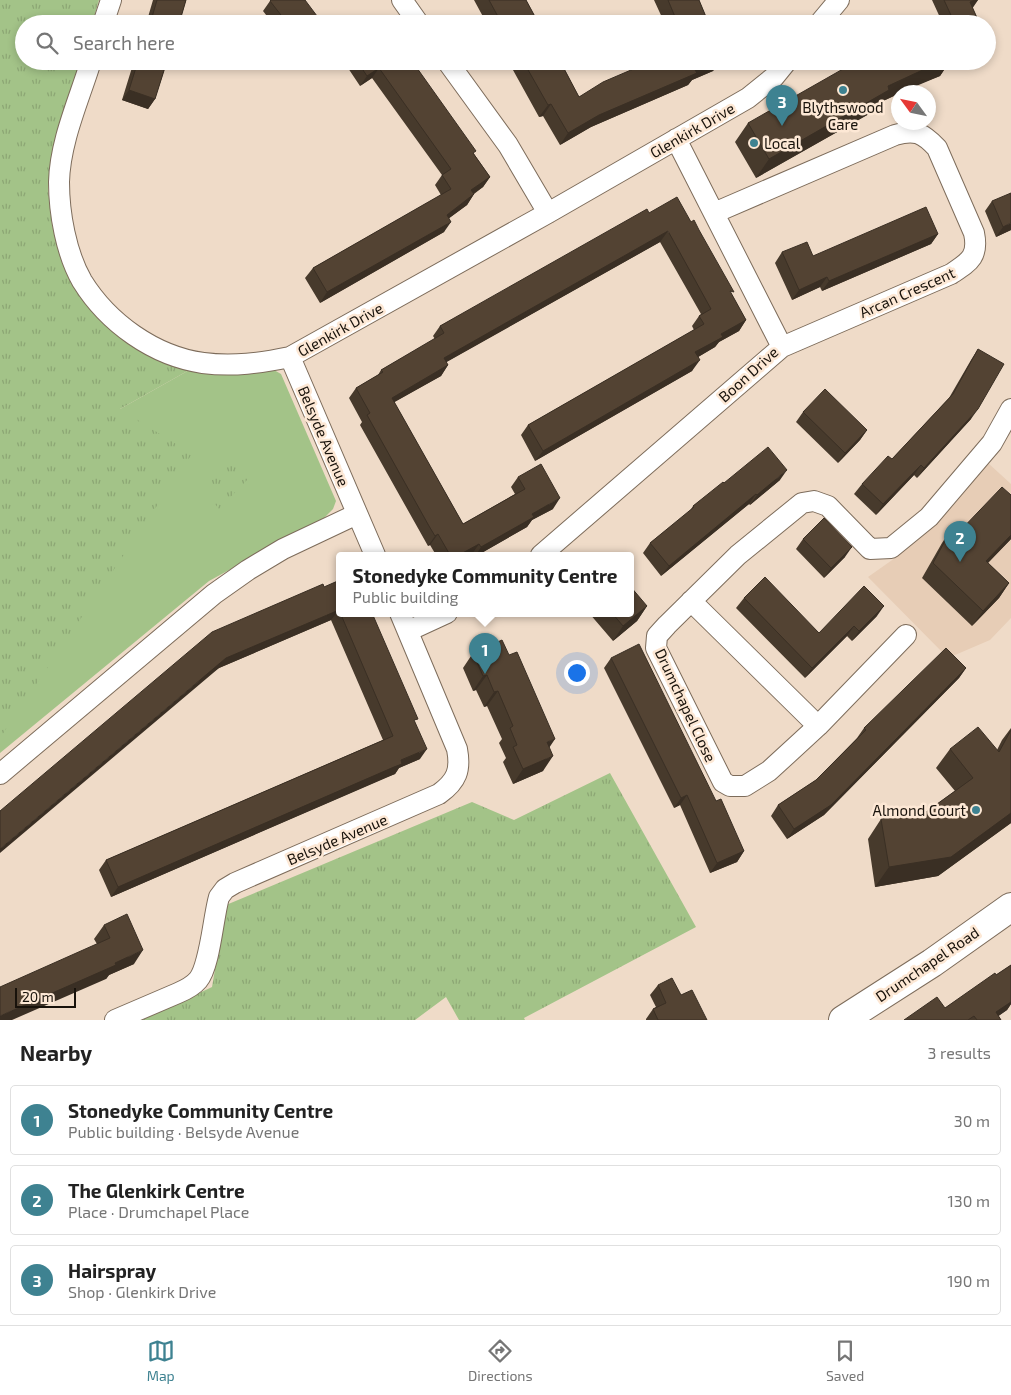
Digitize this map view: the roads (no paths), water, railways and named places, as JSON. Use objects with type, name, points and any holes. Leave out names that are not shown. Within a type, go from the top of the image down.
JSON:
[{"type":"street","points":[[106,15],[110,0]]},
{"type":"street","points":[[402,0],[413,15]]},
{"type":"street","points":[[826,15],[839,0]]},
{"type":"street","name":"Glenkirk Drive","points":[[88,70],[62,155],[59,180],[60,212],[67,244],[81,279],[100,307],[147,343],[168,354],[202,363],[228,365],[263,363],[290,357],[548,213],[748,98],[780,70]]},
{"type":"street","points":[[454,70],[508,145],[548,213]]},
{"type":"street","name":"Arcan Crescent","points":[[714,213],[908,131],[920,134],[937,148],[974,233],[976,244],[974,255],[965,265],[951,274],[782,347]]},
{"type":"street","name":"Boon Drive","points":[[544,552],[782,347],[676,139]]},
{"type":"street","name":"Belsyde Avenue","points":[[290,357],[374,552]]},
{"type":"street","name":"Drumchapel Close","points":[[906,635],[818,726],[769,771],[744,786],[730,786],[723,782],[656,648],[656,636],[691,601],[738,555],[802,503],[814,501],[828,506],[870,549],[891,548],[929,517],[992,443],[1011,409]]},
{"type":"street","points":[[0,774],[214,594],[248,570],[283,549],[358,514]]},
{"type":"street","points":[[691,601],[818,726]]},
{"type":"street","points":[[404,622],[428,617]]},
{"type":"street","name":"Belsyde Avenue","points":[[115,1020],[189,988],[198,980],[204,969],[219,897],[230,886],[439,794],[453,782],[459,761],[457,749],[404,622]]},
{"type":"street","name":"Drumchapel Road","points":[[842,1020],[932,963],[1011,907]]},
{"type":"place","name":"Blythswood Care","points":[[843,90]]},
{"type":"place","name":"Hairspray","points":[[782,126]]},
{"type":"place","name":"Local","points":[[754,143]]},
{"type":"place","name":"The Glenkirk Centre","points":[[960,562]]},
{"type":"place","name":"Stonedyke Community Centre","points":[[485,674]]},
{"type":"place","name":"Almond Court","points":[[976,810]]}]
